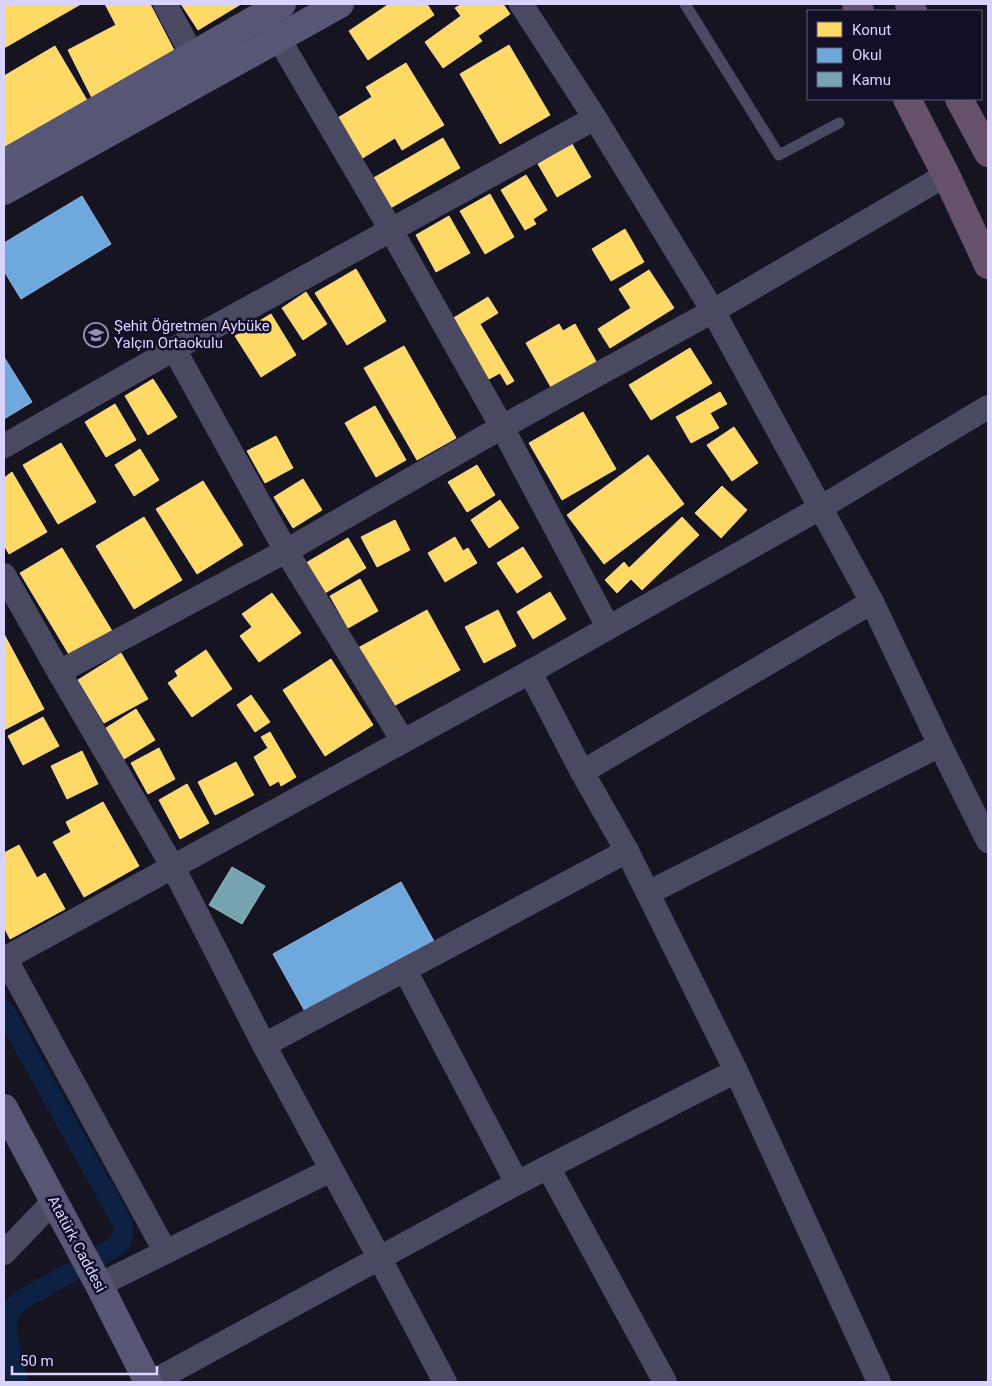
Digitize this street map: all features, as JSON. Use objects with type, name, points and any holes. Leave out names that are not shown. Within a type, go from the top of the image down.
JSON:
[{"type":"highway","points":[[908,100],[946,175],[988,265]]},
{"type":"highway","points":[[961,102],[988,153]]},
{"type":"street","points":[[165,4],[199,67]]},
{"type":"street","points":[[4,164],[199,67],[279,38],[340,4]]},
{"type":"street","points":[[521,4],[595,118],[713,311],[872,602],[988,841]]},
{"type":"street","points":[[4,191],[199,67],[268,7],[279,38],[391,230],[502,427],[608,627]]},
{"type":"street","points":[[961,102],[974,113],[988,118]]},
{"type":"street","points":[[4,446],[174,349],[595,118]]},
{"type":"street","points":[[58,672],[286,551],[502,427],[713,311],[946,175]]},
{"type":"street","points":[[174,349],[286,551],[403,741]]},
{"type":"street","points":[[166,1251],[4,958],[530,672],[820,508],[988,407]]},
{"type":"street","points":[[4,575],[58,672],[173,867],[264,1045],[445,1382]]},
{"type":"street","points":[[582,772],[872,602]]},
{"type":"street","points":[[530,672],[582,772],[627,851],[736,1071],[879,1382]]},
{"type":"street","points":[[648,893],[940,745]]},
{"type":"street","points":[[264,1045],[627,851]]},
{"type":"street","points":[[405,970],[517,1183]]},
{"type":"street","points":[[152,1382],[517,1183],[736,1071]]},
{"type":"street","name":"Atatürk Caddesi","points":[[4,1108],[99,1285],[148,1382]]},
{"type":"street","points":[[548,1167],[665,1382]]},
{"type":"street","points":[[99,1285],[332,1170]]},
{"type":"street","points":[[4,1253],[54,1201]]},
{"type":"lane","points":[[685,4],[778,155],[838,123]]},
{"type":"building: Konut","points":[[4,4],[81,4],[4,48]]},
{"type":"building: Konut","points":[[105,4],[150,4],[177,56],[93,100],[68,50],[116,25]]},
{"type":"building: Konut","points":[[181,4],[241,4],[198,30]]},
{"type":"building: Konut","points":[[389,4],[427,4],[434,15],[368,60],[349,31]]},
{"type":"building: Konut","points":[[462,4],[503,4],[510,14],[478,36],[482,41],[443,68],[425,42],[461,16],[455,8]]},
{"type":"building: Konut","points":[[509,45],[550,115],[500,144],[460,74]]},
{"type":"building: Konut","points":[[55,46],[88,102],[4,152],[4,76]]},
{"type":"building: Konut","points":[[406,63],[444,125],[402,150],[395,138],[361,159],[336,119],[372,97],[366,87]]},
{"type":"building: Konut","points":[[443,138],[460,168],[387,210],[370,180]]},
{"type":"building: Konut","points":[[572,144],[591,177],[557,197],[538,164]]},
{"type":"building: Konut","points":[[526,175],[547,210],[533,219],[536,224],[525,230],[501,190]]},
{"type":"building: Konut","points":[[490,194],[514,237],[485,254],[460,211]]},
{"type":"building: Konut","points":[[449,216],[470,253],[436,272],[416,235]]},
{"type":"building: Konut","points":[[625,229],[644,262],[611,281],[592,249]]},
{"type":"building: Konut","points":[[356,269],[386,321],[347,345],[315,293]]},
{"type":"building: Konut","points":[[649,270],[674,308],[610,348],[598,329],[631,308],[619,289]]},
{"type":"building: Konut","points":[[306,292],[327,324],[303,340],[282,308]]},
{"type":"building: Konut","points":[[488,297],[498,313],[480,324],[514,381],[507,385],[500,373],[487,380],[447,322]]},
{"type":"building: Konut","points":[[271,314],[296,355],[261,377],[235,336]]},
{"type":"building: Konut","points":[[559,324],[563,331],[575,324],[597,363],[552,389],[526,343]]},
{"type":"building: Konut","points":[[404,346],[456,438],[417,460],[364,368]]},
{"type":"building: Konut","points":[[690,348],[712,383],[651,420],[629,385]]},
{"type":"building: Konut","points":[[153,379],[177,417],[148,435],[125,396]]},
{"type":"building: Konut","points":[[720,392],[727,404],[710,413],[719,428],[691,443],[676,417]]},
{"type":"building: Konut","points":[[115,404],[136,440],[106,457],[85,422]]},
{"type":"building: Konut","points":[[375,406],[406,460],[376,477],[345,423]]},
{"type":"building: Konut","points":[[583,412],[616,469],[562,500],[529,443]]},
{"type":"building: Konut","points":[[734,427],[758,463],[732,481],[707,445]]},
{"type":"building: Konut","points":[[276,436],[293,468],[265,483],[247,451]]},
{"type":"building: Konut","points":[[61,443],[96,502],[58,524],[23,465]]},
{"type":"building: Konut","points":[[140,449],[159,480],[134,496],[115,465]]},
{"type":"building: Konut","points":[[648,455],[684,504],[604,564],[567,515]]},
{"type":"building: Konut","points":[[477,465],[495,495],[467,512],[448,482]]},
{"type":"building: Konut","points":[[12,472],[47,532],[9,554],[4,545],[4,478]]},
{"type":"building: Konut","points":[[303,479],[322,510],[293,528],[274,497]]},
{"type":"building: Konut","points":[[203,481],[243,545],[197,574],[156,509]]},
{"type":"building: Konut","points":[[722,486],[747,510],[721,538],[695,513]]},
{"type":"building: Konut","points":[[500,500],[519,528],[489,548],[471,520]]},
{"type":"building: Konut","points":[[144,517],[182,580],[134,609],[96,546]]},
{"type":"building: Konut","points":[[682,517],[699,535],[642,590],[631,579],[617,593],[605,580],[624,562],[629,568]]},
{"type":"building: Konut","points":[[395,520],[410,550],[377,567],[361,537]]},
{"type":"building: Konut","points":[[455,537],[463,551],[468,548],[477,563],[445,582],[428,553]]},
{"type":"building: Konut","points":[[348,538],[366,568],[325,593],[306,563]]},
{"type":"building: Konut","points":[[523,547],[542,577],[517,593],[497,563]]},
{"type":"building: Konut","points":[[62,548],[112,631],[70,656],[20,573]]},
{"type":"building: Konut","points":[[360,579],[378,611],[348,628],[330,596]]},
{"type":"building: Konut","points":[[550,592],[566,619],[533,639],[517,612]]},
{"type":"building: Konut","points":[[272,593],[301,633],[259,662],[240,636],[252,627],[242,614]]},
{"type":"building: Konut","points":[[427,610],[460,670],[390,708],[358,648]]},
{"type":"building: Konut","points":[[498,610],[516,646],[484,663],[465,627]]},
{"type":"building: Konut","points":[[4,634],[44,709],[4,730]]},
{"type":"building: Konut","points":[[206,650],[232,689],[192,717],[168,683],[178,676],[175,671]]},
{"type":"building: Konut","points":[[121,653],[148,699],[104,723],[78,680]]},
{"type":"building: Konut","points":[[331,659],[373,725],[325,756],[283,690]]},
{"type":"building: Konut","points":[[251,695],[270,722],[255,732],[237,705]]},
{"type":"building: Konut","points":[[136,709],[155,740],[124,759],[106,728]]},
{"type":"building: Konut","points":[[43,717],[59,746],[23,765],[8,736]]},
{"type":"building: Konut","points":[[270,732],[296,777],[281,786],[279,781],[270,786],[254,757],[268,748],[261,737]]},
{"type":"building: Konut","points":[[159,748],[175,779],[148,794],[131,763]]},
{"type":"building: Konut","points":[[82,751],[98,784],[67,799],[51,766]]},
{"type":"building: Konut","points":[[236,762],[254,795],[215,815],[198,782]]},
{"type":"building: Konut","points":[[187,784],[209,823],[180,839],[159,800]]},
{"type":"building: Konut","points":[[103,802],[139,866],[84,897],[53,842],[71,832],[66,822]]},
{"type":"building: Konut","points":[[19,845],[37,878],[45,873],[65,909],[10,939],[4,927],[4,853]]},
{"type":"building: Okul","points":[[82,196],[111,244],[21,299],[4,271],[4,243]]},
{"type":"building: Okul","points":[[4,357],[32,402],[4,419]]},
{"type":"building: Okul","points":[[401,882],[435,943],[307,1015],[273,954]]},
{"type":"building: Kamu","points":[[232,867],[265,886],[242,924],[209,905]]},
{"type":"waterway","points":[[4,1010],[122,1222],[124,1232],[121,1241],[115,1247],[26,1297],[13,1307],[6,1320],[7,1335],[18,1382]]},
{"type":"place","name":"Şehit Öğretmen Aybüke Yalçın Ortaokulu","points":[[96,335]]}]
